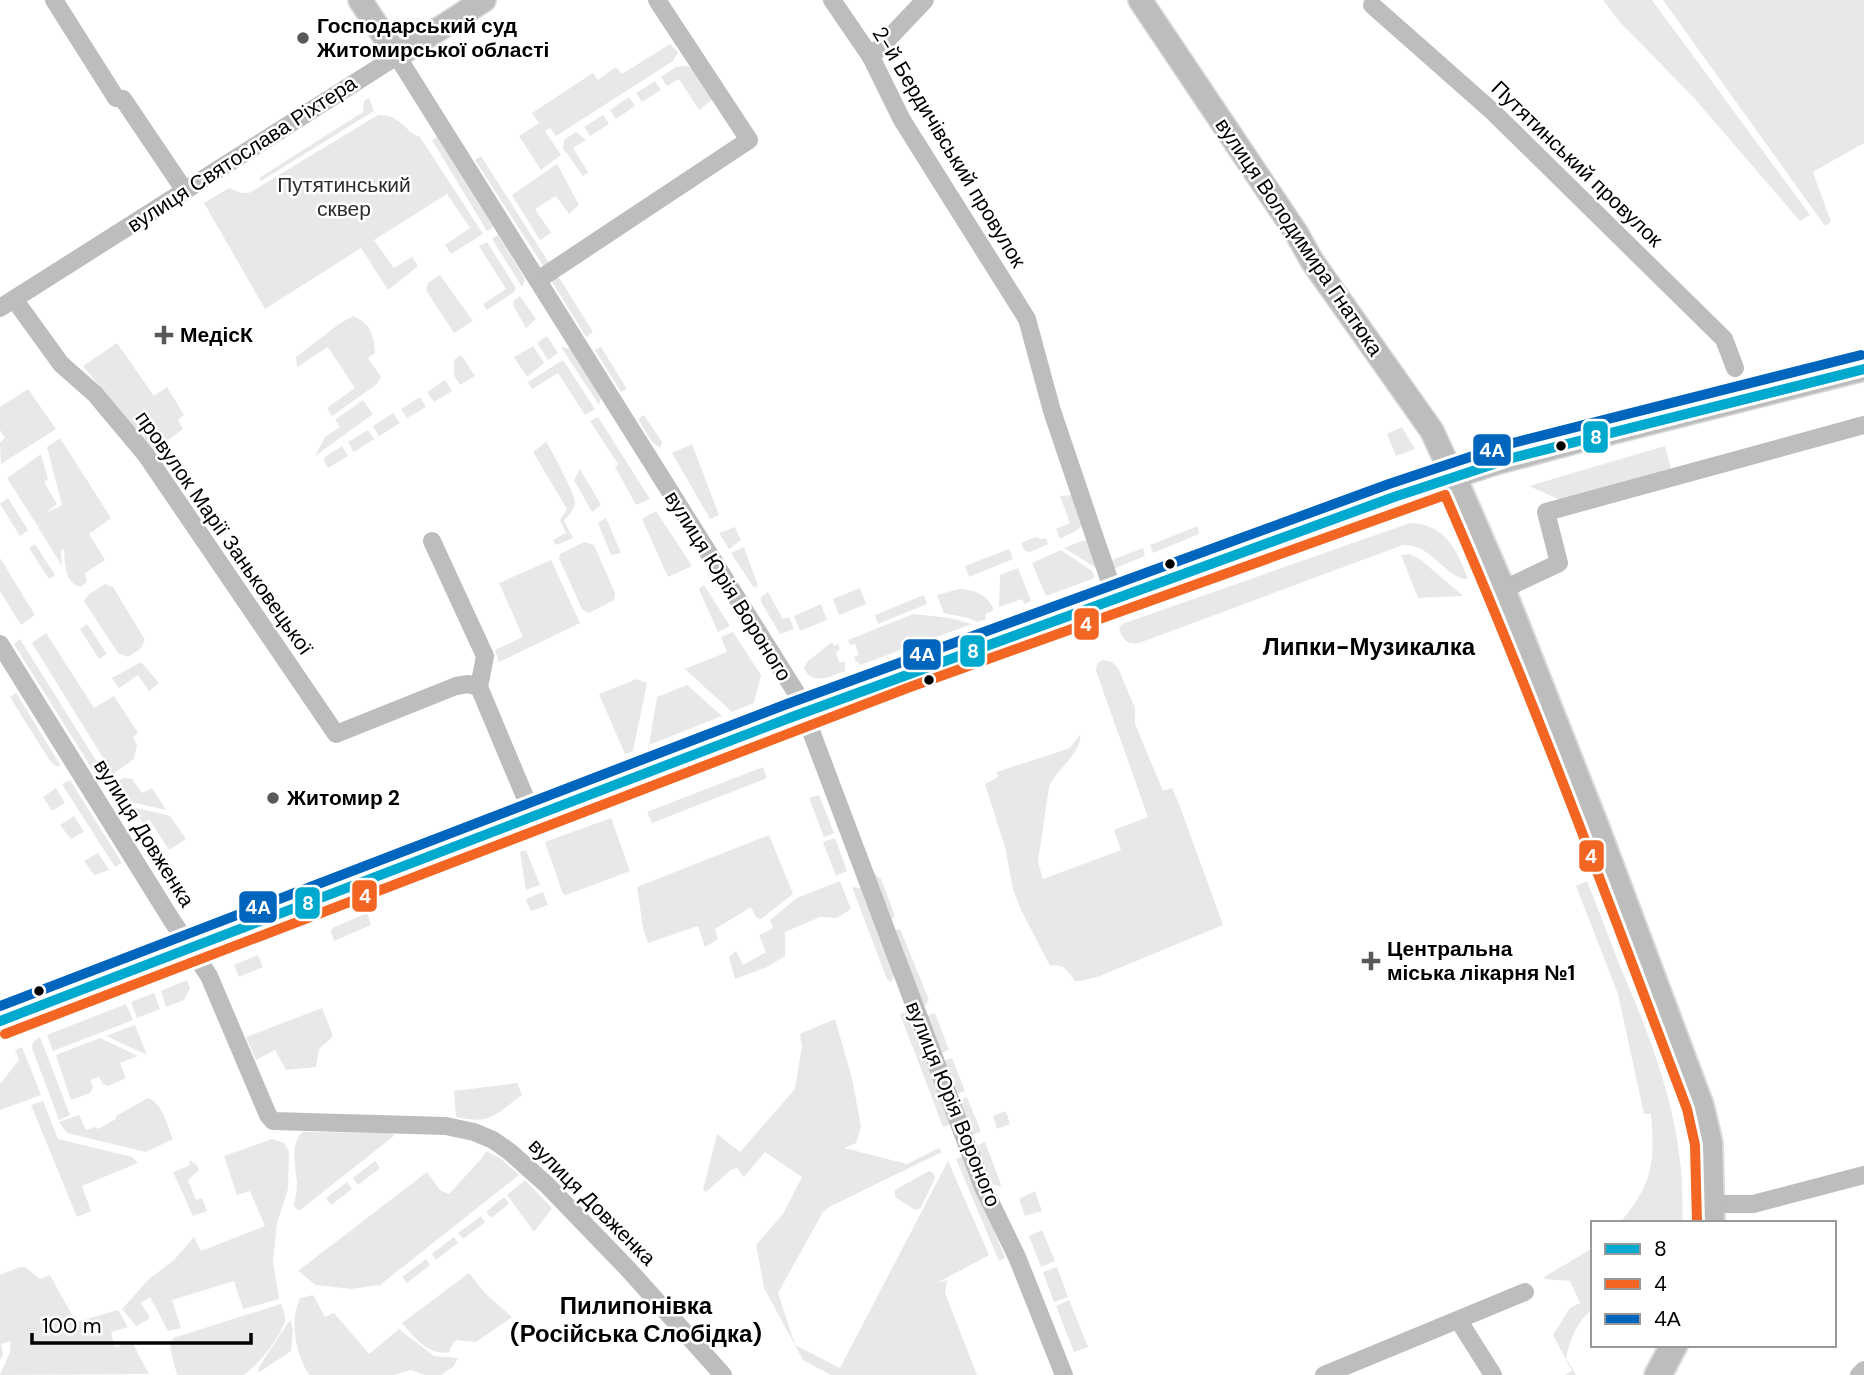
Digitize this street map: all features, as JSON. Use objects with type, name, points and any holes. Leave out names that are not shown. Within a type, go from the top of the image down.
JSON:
[{"type":"highway","points":[[1455,483],[1502,590],[1631,917],[1700,1105],[1709,1143],[1711,1213]]},
{"type":"highway","points":[[0,1021],[192,951],[1115,597],[1455,483]]},
{"type":"highway","points":[[0,1031],[192,951],[533,816],[1455,483]]},
{"type":"highway","points":[[1658,1375],[1673,1347]]},
{"type":"main road","name":"вулиця Юрія Вороного","points":[[360,0],[397,56]]},
{"type":"main road","name":"вулиця Святослава Ріхтера","points":[[397,56],[484,0]]},
{"type":"main road","name":"вулиця Володимира Гнатюка","points":[[1140,0],[1312,261],[1432,431],[1455,483]]},
{"type":"main road","points":[[1455,483],[1502,461],[1864,369]]},
{"type":"main road","points":[[1455,483],[1864,379]]},
{"type":"street","points":[[54,0],[116,98],[123,99],[185,191]]},
{"type":"street","points":[[538,280],[748,139],[657,0]]},
{"type":"street","name":"2-й Бердичівський провулок","points":[[832,0],[871,57],[902,120],[1027,319],[1052,411],[1115,597]]},
{"type":"street","points":[[871,57],[925,0]]},
{"type":"street","name":"Путятинський провулок","points":[[1372,5],[1492,111],[1677,292],[1724,339],[1735,368]]},
{"type":"street","name":"вулиця Святослава Ріхтера","points":[[7,304],[397,56]]},
{"type":"street","name":"вулиця Юрія Вороного","points":[[397,56],[797,694],[983,1187],[1017,1257],[1064,1375]]},
{"type":"street","name":"провулок Марії Заньковецької","points":[[7,304],[61,365],[95,394],[146,455],[337,734],[456,686],[468,684],[479,687]]},
{"type":"street","points":[[1502,590],[1559,563],[1546,512],[1864,425]]},
{"type":"street","points":[[432,541],[485,656],[479,687],[533,816]]},
{"type":"street","name":"вулиця Довженка","points":[[0,644],[209,976],[268,1115],[273,1121],[446,1126],[493,1140],[547,1185],[628,1269],[723,1375]]},
{"type":"street","points":[[1711,1213],[1864,1175]]},
{"type":"street","points":[[1324,1375],[1525,1292]]},
{"type":"street","points":[[1459,1321],[1493,1375]]},
{"type":"street","points":[[1859,1375],[1864,1370]]},
{"type":"green space","points":[[1603,0],[1652,0],[1810,215],[1800,221],[1694,98],[1619,21]]},
{"type":"green space","points":[[1663,0],[1864,0],[1864,143],[1813,172],[1831,222],[1825,226]]},
{"type":"green space","points":[[670,44],[678,52],[673,61],[556,136],[550,128],[545,131],[561,155],[541,170],[519,136],[539,123],[532,113],[593,73],[598,80],[616,67],[622,74]]},
{"type":"green space","points":[[676,67],[693,68],[714,98],[699,110],[679,79],[667,86],[661,77]]},
{"type":"green space","points":[[655,81],[661,90],[642,102],[636,93]]},
{"type":"green space","points":[[629,97],[635,106],[616,119],[610,110]]},
{"type":"green space","points":[[369,98],[374,111],[261,181],[259,178],[363,112],[364,101]]},
{"type":"green space","name":"Путятинський сквер","points":[[378,115],[392,117],[420,137],[483,234],[451,254],[445,245],[470,228],[447,194],[374,240],[394,268],[412,257],[418,266],[388,290],[361,248],[265,309],[204,203],[229,188],[249,193]]},
{"type":"green space","points":[[603,115],[609,124],[590,136],[584,127]]},
{"type":"green space","points":[[576,132],[586,140],[573,148],[588,172],[583,176],[563,148],[564,140]]},
{"type":"green space","points":[[437,137],[493,227],[487,231],[432,140]]},
{"type":"green space","points":[[481,156],[549,263],[544,267],[475,160]]},
{"type":"green space","points":[[557,164],[579,205],[569,214],[556,196],[535,209],[551,233],[540,240],[512,195]]},
{"type":"green space","points":[[498,235],[525,279],[522,287],[492,239]]},
{"type":"green space","points":[[487,242],[516,288],[487,310],[483,304],[506,289],[479,246]]},
{"type":"green space","points":[[440,275],[473,321],[454,333],[426,290],[428,283]]},
{"type":"green space","points":[[558,276],[593,332],[586,337],[551,280]]},
{"type":"green space","points":[[520,296],[536,319],[526,328],[513,305],[514,300]]},
{"type":"green space","points":[[353,316],[370,331],[375,353],[368,358],[381,377],[377,384],[332,416],[327,408],[355,388],[328,347],[297,367],[296,357]]},
{"type":"green space","points":[[547,336],[558,353],[548,360],[537,343]]},
{"type":"green space","points":[[117,343],[154,396],[167,387],[184,415],[178,420],[183,429],[153,451],[83,366]]},
{"type":"green space","points":[[533,346],[544,363],[527,377],[514,357]]},
{"type":"green space","points":[[561,347],[571,349],[601,398],[599,405]]},
{"type":"green space","points":[[601,347],[627,389],[621,392],[595,350]]},
{"type":"green space","points":[[461,355],[475,376],[460,385],[454,375],[454,360]]},
{"type":"green space","points":[[563,360],[595,409],[585,415],[558,373],[532,389],[528,382]]},
{"type":"green space","points":[[445,380],[452,391],[434,402],[427,392]]},
{"type":"green space","points":[[28,389],[56,429],[1,464],[0,442],[5,438],[0,430],[0,407]]},
{"type":"green space","points":[[420,397],[426,407],[407,418],[401,409]]},
{"type":"green space","points":[[363,400],[373,414],[315,456],[325,437],[340,427],[335,420]]},
{"type":"green space","points":[[393,413],[400,423],[379,436],[373,426]]},
{"type":"green space","points":[[644,415],[662,442],[660,448],[652,442],[638,419]]},
{"type":"green space","points":[[598,417],[650,499],[636,505],[615,467],[618,464],[590,421]]},
{"type":"green space","points":[[1402,427],[1415,449],[1396,456],[1387,434]]},
{"type":"green space","points":[[368,430],[374,439],[354,452],[348,442]]},
{"type":"green space","points":[[60,438],[111,518],[89,534],[105,560],[85,573],[87,582],[80,587],[68,576],[64,549],[61,551],[62,566],[38,527],[39,524],[37,525],[7,478],[41,454],[48,479],[44,482],[57,504],[44,514],[62,505],[47,447]]},
{"type":"green space","points":[[546,442],[575,502],[573,510],[564,521],[573,538],[556,545],[553,540],[566,533],[560,520],[567,509],[533,452]]},
{"type":"green space","points":[[692,444],[719,515],[710,519],[672,453]]},
{"type":"green space","points":[[342,446],[348,456],[328,468],[325,457]]},
{"type":"green space","points":[[1665,446],[1672,473],[1567,503],[1529,486]]},
{"type":"green space","points":[[580,469],[601,505],[592,512],[574,480]]},
{"type":"green space","points":[[1072,495],[1084,521],[1079,529],[1060,539],[1056,529],[1070,523],[1060,496]]},
{"type":"green space","points":[[8,498],[28,530],[20,536],[0,504]]},
{"type":"green space","points":[[656,511],[692,566],[668,577],[642,519]]},
{"type":"green space","points":[[606,518],[621,553],[611,555],[598,523]]},
{"type":"green space","points":[[1410,523],[1432,528],[1448,540],[1468,579],[1452,574],[1423,550],[1403,545],[1139,643],[1126,641],[1119,629],[1122,624]]},
{"type":"green space","points":[[1198,526],[1199,534],[1153,553],[1150,545]]},
{"type":"green space","points":[[735,527],[741,540],[729,549],[719,533]]},
{"type":"green space","points":[[1100,529],[1112,560],[1143,548],[1145,556],[1111,570]]},
{"type":"green space","points":[[1035,537],[1046,538],[1048,544],[1030,552],[1025,551],[1021,543]]},
{"type":"green space","points":[[1088,541],[1098,569],[1064,548]]},
{"type":"green space","points":[[584,542],[594,545],[615,593],[614,600],[589,613],[582,609],[559,558],[560,554]]},
{"type":"green space","points":[[35,544],[55,575],[49,579],[29,548]]},
{"type":"green space","points":[[744,547],[758,586],[754,588],[731,553]]},
{"type":"green space","points":[[1009,549],[1013,559],[969,577],[965,566]]},
{"type":"green space","points":[[1061,550],[1092,571],[1095,578],[1046,596],[1032,563]]},
{"type":"green space","points":[[1409,554],[1421,560],[1463,596],[1418,598],[1401,555]]},
{"type":"green space","points":[[0,558],[35,615],[21,625],[0,591]]},
{"type":"green space","points":[[551,560],[580,623],[499,662],[495,650],[523,637],[499,583]]},
{"type":"green space","points":[[1018,568],[1031,601],[1024,604],[1022,599],[999,607],[1000,575]]},
{"type":"green space","points":[[105,584],[113,587],[145,640],[140,649],[128,657],[118,653],[84,601],[88,595]]},
{"type":"green space","points":[[704,585],[730,626],[718,632],[699,589]]},
{"type":"green space","points":[[860,588],[866,604],[839,615],[833,599]]},
{"type":"green space","points":[[959,589],[980,594],[994,610],[985,614],[986,619],[977,622],[944,613],[937,595]]},
{"type":"green space","points":[[768,592],[783,619],[789,617],[794,629],[780,634],[761,602],[761,597]]},
{"type":"green space","points":[[924,595],[927,604],[878,624],[875,615]]},
{"type":"green space","points":[[821,604],[827,620],[800,631],[794,616]]},
{"type":"green space","points":[[913,614],[950,618],[972,624],[860,665],[856,662],[854,657],[859,655],[855,644],[850,645],[848,640]]},
{"type":"green space","points":[[87,624],[107,654],[99,659],[80,629]]},
{"type":"green space","points":[[733,632],[761,675],[754,703],[732,712],[685,669],[727,652],[721,637]]},
{"type":"green space","points":[[46,633],[94,708],[114,696],[138,733],[133,737],[137,745],[134,759],[113,774],[32,643]]},
{"type":"green space","points":[[20,639],[107,778],[99,780],[14,644]]},
{"type":"green space","points":[[832,642],[834,646],[838,644],[840,649],[836,652],[839,663],[845,661],[845,671],[823,678],[808,674],[804,669],[807,662]]},
{"type":"green space","points":[[1102,660],[1112,662],[1118,668],[1135,708],[1135,724],[1163,791],[1172,788],[1223,925],[1100,976],[1075,981],[1062,967],[1050,966],[1021,910],[985,784],[998,777],[997,772],[1070,748],[1080,735],[1077,748],[1049,787],[1038,862],[1043,879],[1121,850],[1114,830],[1148,817],[1096,671],[1097,664]]},
{"type":"green space","points":[[141,662],[159,683],[149,691],[138,675],[119,688],[112,678]]},
{"type":"green space","points":[[637,679],[647,683],[633,751],[625,754],[599,694]]},
{"type":"green space","points":[[687,685],[722,716],[649,745],[657,697]]},
{"type":"green space","points":[[16,693],[61,766],[50,761],[10,697]]},
{"type":"green space","points":[[763,767],[767,778],[652,823],[647,812]]},
{"type":"green space","points":[[124,778],[132,779],[142,793],[152,788],[166,810],[131,802],[118,781]]},
{"type":"green space","points":[[70,780],[122,863],[115,867],[62,784]]},
{"type":"green space","points":[[56,788],[65,803],[52,811],[43,797]]},
{"type":"green space","points":[[819,795],[834,833],[824,837],[809,798]]},
{"type":"green space","points":[[133,807],[170,816],[186,839],[169,850],[149,819],[143,823]]},
{"type":"green space","points":[[74,816],[84,832],[71,839],[60,825]]},
{"type":"green space","points":[[611,818],[630,871],[563,894],[545,842]]},
{"type":"green space","points":[[769,835],[793,894],[761,919],[756,917],[751,907],[715,929],[718,939],[705,947],[698,926],[648,943],[637,887]]},
{"type":"green space","points":[[835,838],[847,871],[836,876],[823,842]]},
{"type":"green space","points":[[526,850],[540,885],[526,890],[520,852]]},
{"type":"green space","points":[[98,853],[109,870],[94,875],[84,861]]},
{"type":"green space","points":[[873,872],[881,879],[895,916],[891,919]]},
{"type":"green space","points":[[840,881],[851,909],[837,918],[820,917],[785,932],[785,956],[765,968],[735,979],[729,957],[736,951],[743,965],[766,952],[759,935],[773,928],[770,920],[797,898]]},
{"type":"green space","points":[[1587,881],[1658,1063],[1680,1157],[1682,1221],[1622,1221],[1639,1196],[1649,1172],[1652,1159],[1651,1114],[1644,1114],[1618,994],[1576,886]]},
{"type":"green space","points":[[307,883],[311,887],[235,915],[232,909],[276,896],[279,891]]},
{"type":"green space","points":[[852,887],[863,889],[894,975],[891,982],[887,979]]},
{"type":"green space","points":[[543,892],[548,905],[531,911],[526,901]]},
{"type":"green space","points":[[367,913],[371,925],[334,941],[332,928]]},
{"type":"green space","points":[[900,929],[929,1000],[924,1007],[895,930]]},
{"type":"green space","points":[[258,955],[263,967],[239,977],[234,965]]},
{"type":"green space","points":[[187,980],[190,988],[184,1000],[166,1007],[161,991]]},
{"type":"green space","points":[[154,993],[160,1009],[137,1018],[131,1002]]},
{"type":"green space","points":[[126,1004],[133,1020],[53,1051],[47,1035]]},
{"type":"green space","points":[[322,1008],[333,1036],[319,1049],[316,1067],[286,1070],[275,1050],[256,1060],[246,1037]]},
{"type":"green space","points":[[908,1011],[951,1124],[943,1127],[900,1014]]},
{"type":"green space","points":[[935,1013],[949,1050],[941,1053],[927,1016]]},
{"type":"green space","points":[[835,1019],[852,1078],[861,1127],[856,1143],[844,1148],[907,1164],[939,1148],[942,1152],[823,1212],[778,1293],[795,1345],[840,1368],[948,1161],[989,1255],[935,1284],[947,1280],[945,1293],[977,1375],[831,1375],[803,1360],[764,1288],[756,1245],[783,1214],[802,1177],[765,1152],[744,1177],[737,1168],[706,1192],[703,1190],[717,1134],[740,1152],[795,1089],[802,1046],[800,1034]]},
{"type":"green space","points":[[135,1025],[147,1055],[106,1036]]},
{"type":"green space","points":[[40,1037],[70,1115],[59,1120],[32,1048],[33,1042]]},
{"type":"green space","points":[[100,1038],[138,1056],[120,1063],[126,1078],[108,1086],[103,1084],[99,1077],[90,1080],[93,1087],[90,1093],[71,1100],[56,1055]]},
{"type":"green space","points":[[22,1047],[41,1095],[0,1110],[0,1084],[19,1060],[15,1050]]},
{"type":"green space","points":[[952,1058],[965,1091],[957,1094],[944,1061]]},
{"type":"green space","points":[[517,1083],[522,1095],[498,1113],[478,1120],[456,1117],[454,1091]]},
{"type":"green space","points":[[967,1097],[981,1132],[972,1135],[959,1101]]},
{"type":"green space","points":[[148,1098],[161,1110],[173,1139],[146,1152],[67,1133],[59,1122],[79,1115],[86,1130],[95,1127],[98,1129]]},
{"type":"green space","points":[[43,1101],[58,1139],[132,1157],[138,1163],[82,1186],[91,1211],[77,1217],[31,1105]]},
{"type":"green space","points":[[1006,1111],[1010,1124],[997,1129],[993,1116]]},
{"type":"green space","points":[[303,1132],[395,1135],[299,1211],[294,1206],[297,1183],[295,1149]]},
{"type":"green space","points":[[272,1139],[284,1143],[289,1151],[288,1189],[277,1223],[273,1261],[279,1299],[243,1309],[234,1281],[172,1300],[181,1328],[168,1331],[150,1297],[141,1303],[149,1319],[136,1326],[122,1309],[149,1279],[174,1260],[194,1237],[201,1251],[265,1226],[250,1191],[237,1195],[224,1156]]},
{"type":"green space","points":[[985,1142],[1002,1187],[991,1184],[976,1146]]},
{"type":"green space","points":[[486,1151],[500,1158],[519,1175],[380,1285],[351,1289],[316,1285],[298,1271],[427,1172],[440,1190],[449,1194]]},
{"type":"green space","points":[[964,1156],[1005,1258],[999,1261],[956,1159]]},
{"type":"green space","points":[[189,1160],[197,1165],[199,1170],[188,1180],[196,1200],[202,1198],[207,1211],[193,1216],[173,1172],[190,1165]]},
{"type":"green space","points":[[375,1161],[380,1168],[358,1185],[353,1178]]},
{"type":"green space","points":[[929,1171],[935,1178],[920,1209],[915,1210],[895,1197],[895,1190]]},
{"type":"green space","points":[[525,1180],[552,1208],[534,1232],[507,1195]]},
{"type":"green space","points":[[347,1182],[352,1189],[331,1205],[326,1198]]},
{"type":"green space","points":[[1035,1191],[1042,1211],[1025,1216],[1019,1199]]},
{"type":"green space","points":[[504,1197],[509,1204],[491,1218],[486,1212]]},
{"type":"green space","points":[[481,1216],[485,1222],[463,1239],[458,1233]]},
{"type":"green space","points":[[1042,1230],[1055,1261],[1041,1267],[1029,1236]]},
{"type":"green space","points":[[454,1237],[458,1243],[436,1260],[432,1254]]},
{"type":"green space","points":[[1591,1249],[1591,1311],[1575,1331],[1566,1358],[1576,1375],[1565,1375],[1572,1371],[1553,1335],[1570,1308],[1580,1303],[1570,1281],[1544,1277]]},
{"type":"green space","points":[[426,1259],[430,1265],[407,1283],[402,1277]]},
{"type":"green space","points":[[25,1267],[40,1279],[50,1275],[76,1322],[118,1310],[128,1327],[111,1332],[115,1347],[132,1342],[149,1374],[0,1375],[10,1352],[11,1341],[1,1344],[3,1354],[0,1360],[0,1275]]},
{"type":"green space","points":[[1057,1267],[1068,1297],[1054,1302],[1043,1272]]},
{"type":"green space","points":[[469,1273],[485,1293],[512,1317],[476,1342],[456,1340],[449,1350],[451,1352],[429,1349],[402,1323]]},
{"type":"green space","points":[[313,1295],[325,1317],[334,1313],[369,1354],[399,1329],[434,1356],[458,1358],[454,1366],[441,1375],[425,1375],[411,1370],[393,1375],[309,1375],[298,1347],[295,1317],[300,1298]]},
{"type":"green space","points":[[1069,1300],[1088,1347],[1074,1352],[1056,1306]]},
{"type":"green space","points":[[281,1304],[285,1317],[282,1328],[268,1351],[244,1375],[177,1375],[170,1348],[173,1338]]},
{"type":"green space","points":[[290,1320],[293,1329],[291,1351],[258,1373],[259,1367]]},
{"type":"transit line","name":"4А","points":[[0,1006],[787,704],[1389,484],[1509,444],[1861,355]]},
{"type":"transit line","name":"8","points":[[0,1021],[792,717],[1394,497],[1512,458],[1864,369]]},
{"type":"transit line","name":"4","points":[[5,1034],[910,687],[1445,495],[1540,724],[1687,1109],[1695,1145],[1697,1221]]},
{"type":"place","name":"Господарський суд Житомирської області","points":[[303,38]]},
{"type":"place","name":"МедісК","points":[[164,335]]},
{"type":"place","name":"Житомир 2","points":[[273,798]]},
{"type":"place","name":"Центральна міська лікарня №1","points":[[1371,961]]},
{"type":"district","name":"Липки-Музикалка","points":[[1369,646]]},
{"type":"district","name":"Пилипонівка (Російська Слобідка)","points":[[636,1319]]}]
